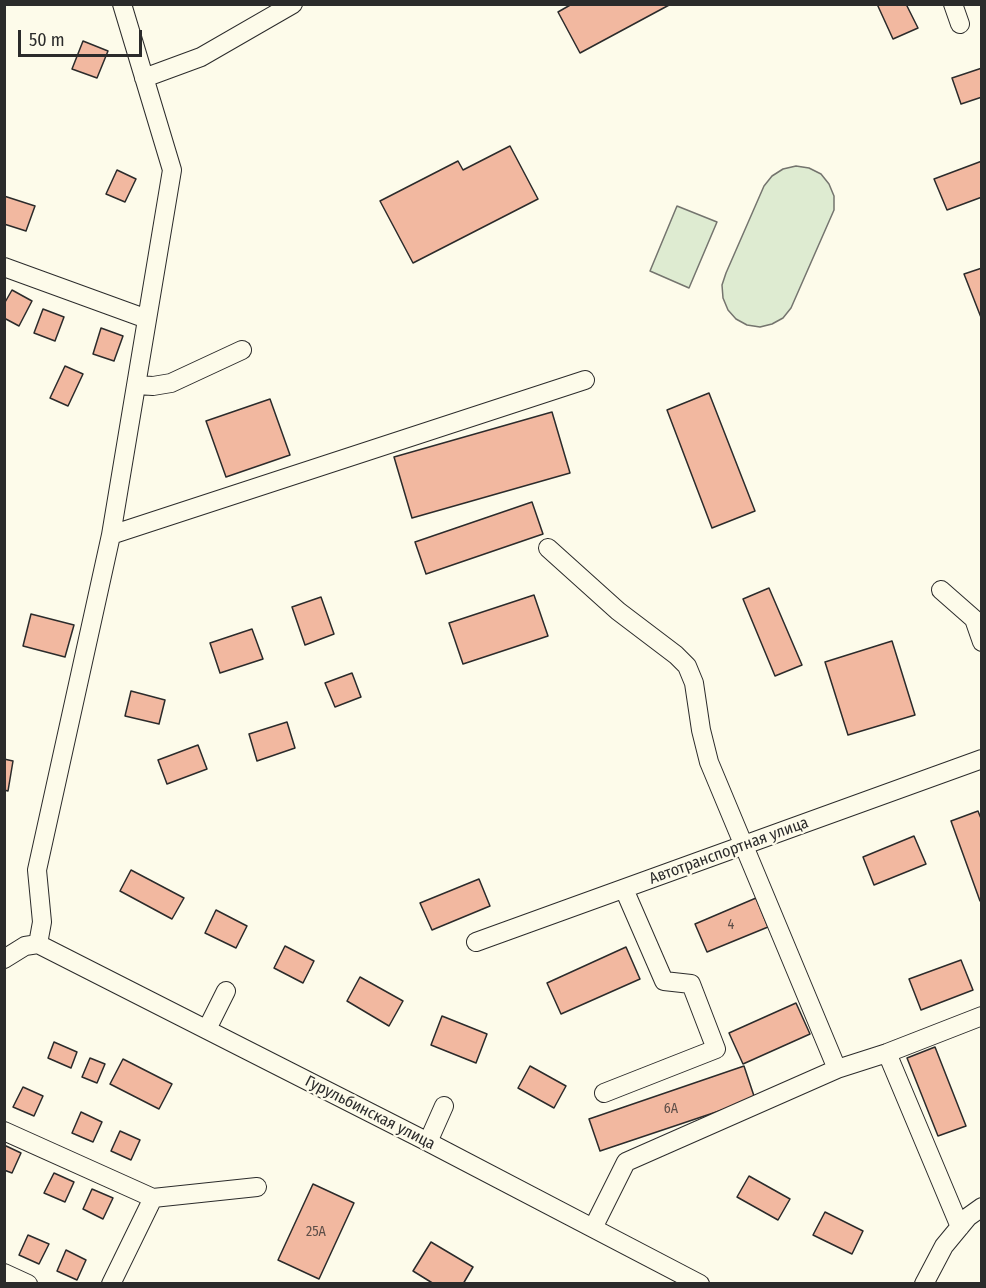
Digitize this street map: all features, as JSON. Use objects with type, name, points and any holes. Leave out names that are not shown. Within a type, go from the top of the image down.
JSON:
[{"type":"street","points":[[4,959],[25,946],[38,944],[42,922],[37,870],[111,535],[172,170],[122,4]]},
{"type":"street","points":[[144,78],[201,57],[293,4]]},
{"type":"street","points":[[953,4],[960,24]]},
{"type":"street","points":[[4,267],[147,319]]},
{"type":"street","points":[[136,385],[153,386],[171,383],[242,350]]},
{"type":"street","points":[[111,535],[585,380]]},
{"type":"street","points":[[548,548],[618,611],[687,666],[694,683],[701,730],[709,762],[837,1069]]},
{"type":"street","points":[[941,590],[974,619],[981,642]]},
{"type":"street","name":"Автотранспортная улица","points":[[476,942],[981,759]]},
{"type":"street","points":[[604,1093],[716,1049],[691,984],[664,981],[624,889]]},
{"type":"street","name":"Гурульбинская улица","points":[[38,944],[428,1142],[700,1284]]},
{"type":"street","points":[[207,1029],[226,991]]},
{"type":"street","points":[[593,1228],[626,1162],[837,1069],[887,1053],[981,1016]]},
{"type":"street","points":[[887,1053],[960,1227]]},
{"type":"street","points":[[428,1142],[444,1106]]},
{"type":"street","points":[[4,1131],[153,1198],[257,1187]]},
{"type":"street","points":[[111,1284],[153,1198]]},
{"type":"street","points":[[924,1284],[944,1246],[968,1217],[981,1207]]},
{"type":"street","points":[[4,1273],[28,1284]]},
{"type":"green space","points":[[796,166],[809,168],[821,174],[829,184],[834,196],[834,210],[791,308],[783,318],[772,324],[760,327],[747,325],[736,319],[728,310],[723,298],[722,285],[764,186],[772,176],[783,169]]},
{"type":"green space","points":[[677,206],[717,222],[689,288],[650,271]]},
{"type":"building","points":[[572,4],[671,4],[580,53],[558,12]]},
{"type":"building","points":[[877,4],[906,4],[918,28],[893,39]]},
{"type":"building","points":[[83,41],[108,51],[97,78],[72,69]]},
{"type":"building","points":[[982,68],[982,97],[961,104],[952,78]]},
{"type":"building","points":[[510,146],[538,199],[413,263],[380,201],[458,161],[463,170]]},
{"type":"building","points":[[982,161],[982,197],[947,210],[934,179]]},
{"type":"building","points":[[117,170],[136,179],[125,202],[106,194]]},
{"type":"building","points":[[4,196],[35,206],[26,231],[4,224]]},
{"type":"building","points":[[982,268],[982,320],[964,274]]},
{"type":"building","points":[[12,290],[32,301],[19,326],[4,318],[4,304]]},
{"type":"building","points":[[43,309],[64,317],[55,341],[34,333]]},
{"type":"building","points":[[101,328],[123,336],[114,361],[93,354]]},
{"type":"building","points":[[65,366],[83,374],[68,406],[50,398]]},
{"type":"building","points":[[709,393],[755,511],[712,528],[667,410]]},
{"type":"building","points":[[270,399],[290,455],[226,477],[206,421]]},
{"type":"building","points":[[552,412],[570,473],[412,518],[394,457]]},
{"type":"building","points":[[532,502],[543,534],[426,574],[415,542]]},
{"type":"building","points":[[769,588],[802,665],[775,676],[743,599]]},
{"type":"building","points":[[534,595],[548,636],[463,664],[449,623]]},
{"type":"building","points":[[321,597],[334,634],[305,645],[292,607]]},
{"type":"building","points":[[31,614],[74,625],[65,657],[23,646]]},
{"type":"building","points":[[252,629],[263,659],[220,673],[210,643]]},
{"type":"building","points":[[892,641],[915,715],[848,735],[825,662]]},
{"type":"building","points":[[352,673],[361,697],[335,707],[325,683]]},
{"type":"building","points":[[131,691],[165,700],[159,724],[125,716]]},
{"type":"building","points":[[287,722],[295,748],[257,761],[249,734]]},
{"type":"building","points":[[198,745],[207,769],[167,784],[158,760]]},
{"type":"building","points":[[4,759],[13,761],[8,791],[4,790]]},
{"type":"building","points":[[978,811],[982,821],[982,900],[980,901],[951,821]]},
{"type":"building","points":[[914,836],[926,864],[874,885],[863,857]]},
{"type":"building","points":[[131,870],[184,898],[172,919],[120,891]]},
{"type":"building","points":[[479,879],[490,906],[432,930],[420,903]]},
{"type":"building","points":[[756,898],[768,927],[707,952],[695,924]]},
{"type":"building","points":[[216,910],[247,926],[236,948],[205,933]]},
{"type":"building","points":[[285,946],[314,961],[303,983],[274,968]]},
{"type":"building","points":[[626,947],[640,979],[561,1014],[547,983]]},
{"type":"building","points":[[961,960],[973,990],[921,1010],[909,979]]},
{"type":"building","points":[[360,977],[403,1001],[389,1026],[347,1001]]},
{"type":"building","points":[[796,1003],[810,1034],[743,1064],[729,1033]]},
{"type":"building","points":[[442,1016],[487,1034],[476,1063],[431,1045]]},
{"type":"building","points":[[54,1042],[77,1052],[71,1068],[48,1058]]},
{"type":"building","points":[[935,1047],[966,1126],[938,1136],[907,1058]]},
{"type":"building","points":[[90,1058],[105,1064],[97,1083],[82,1077]]},
{"type":"building","points":[[123,1059],[172,1084],[159,1109],[110,1084]]},
{"type":"building","points":[[530,1066],[566,1086],[554,1108],[518,1088]]},
{"type":"building","points":[[744,1066],[755,1099],[600,1151],[589,1119]]},
{"type":"building","points":[[23,1087],[43,1096],[34,1116],[13,1107]]},
{"type":"building","points":[[81,1112],[102,1122],[93,1142],[72,1133]]},
{"type":"building","points":[[120,1131],[140,1140],[131,1160],[111,1151]]},
{"type":"building","points":[[4,1145],[21,1153],[12,1173],[4,1170]]},
{"type":"building","points":[[54,1173],[74,1182],[65,1202],[44,1193]]},
{"type":"building","points":[[749,1176],[790,1199],[778,1220],[737,1197]]},
{"type":"building","points":[[313,1184],[354,1203],[319,1279],[278,1260]]},
{"type":"building","points":[[92,1189],[113,1198],[103,1219],[83,1209]]},
{"type":"building","points":[[825,1212],[863,1231],[852,1254],[813,1235]]},
{"type":"building","points":[[28,1235],[49,1244],[39,1264],[19,1255]]},
{"type":"building","points":[[431,1242],[473,1267],[463,1284],[434,1284],[413,1271]]},
{"type":"building","points":[[66,1250],[86,1260],[77,1280],[57,1271]]}]
